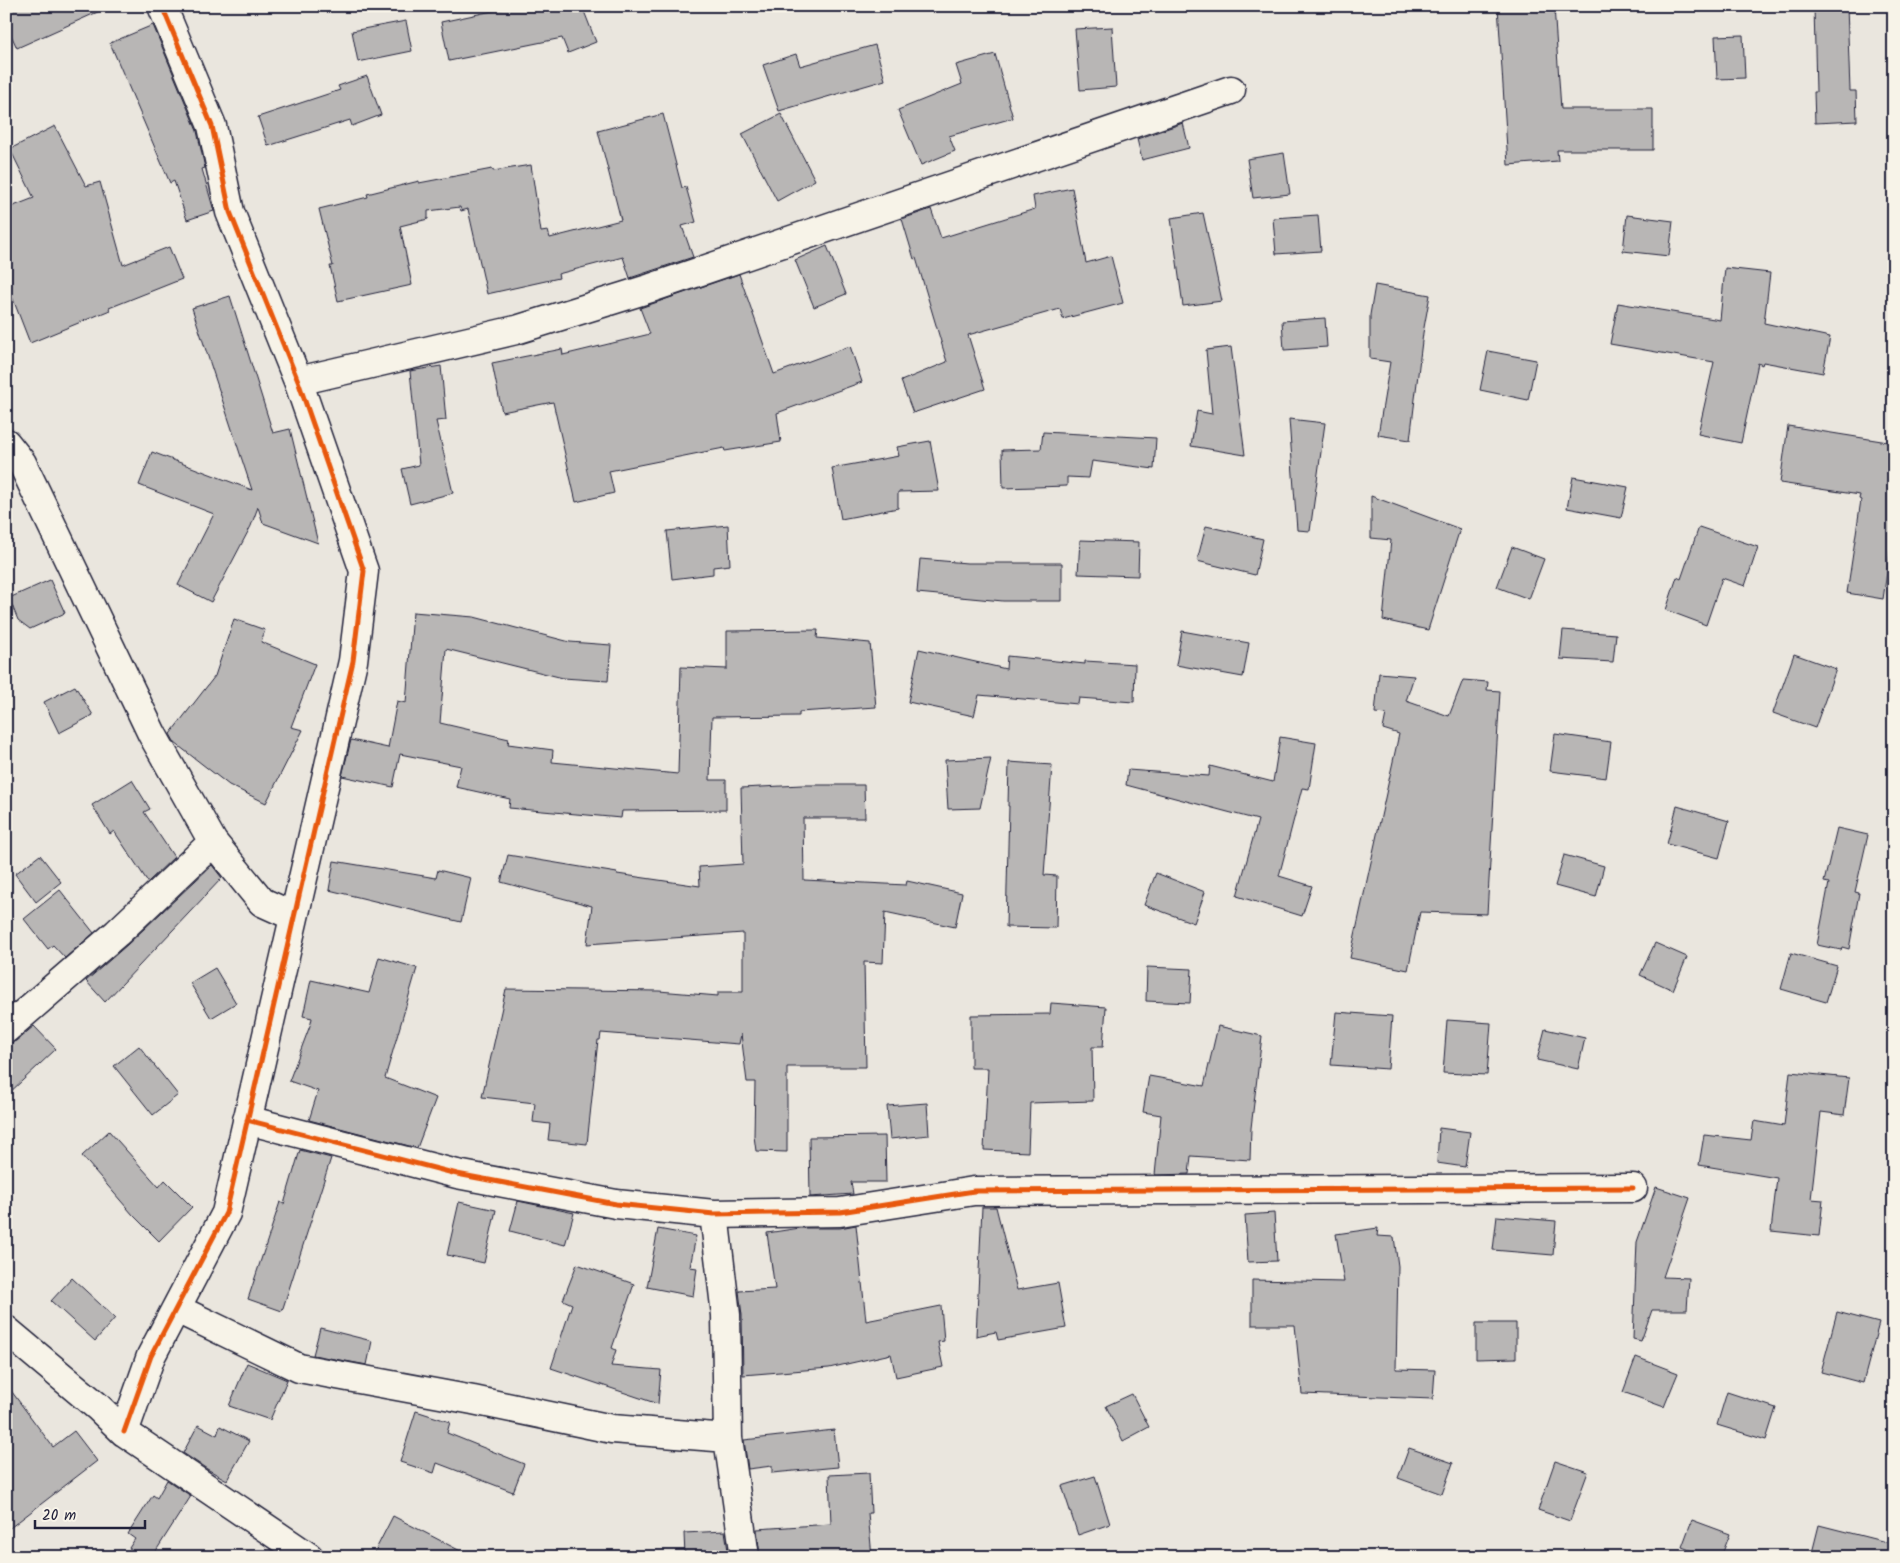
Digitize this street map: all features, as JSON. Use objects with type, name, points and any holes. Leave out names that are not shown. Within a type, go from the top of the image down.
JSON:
[{"type":"street","points":[[124,1432],[151,1356],[226,1213],[353,660],[364,571],[298,381],[230,212],[212,126],[162,6]]},
{"type":"street","points":[[298,381],[516,330],[651,288],[1231,90]]},
{"type":"street","points":[[6,443],[22,463],[152,734],[213,842],[262,902],[293,916]]},
{"type":"street","points":[[6,1030],[117,933],[213,842]]},
{"type":"street","points":[[247,1120],[466,1175],[616,1204],[714,1214],[840,1212],[974,1191],[1634,1188]]},
{"type":"street","points":[[714,1214],[726,1316],[728,1438],[745,1557]]},
{"type":"street","points":[[177,1309],[299,1368],[473,1400],[612,1429],[728,1438]]},
{"type":"street","points":[[8,1336],[98,1407],[124,1432],[309,1557]]},
{"type":"building","points":[[6,6],[111,6],[17,48],[6,24]]},
{"type":"building","points":[[516,6],[582,6],[596,42],[568,53],[562,38],[449,61],[441,22]]},
{"type":"building","points":[[1498,6],[1554,6],[1561,109],[1653,109],[1653,150],[1557,150],[1558,161],[1508,165]]},
{"type":"building","points":[[1814,6],[1847,6],[1850,91],[1856,91],[1857,121],[1815,123]]},
{"type":"building","points":[[406,21],[412,51],[358,62],[352,31]]},
{"type":"building","points":[[153,25],[197,131],[205,168],[202,169],[214,211],[187,220],[174,181],[170,183],[110,43]]},
{"type":"building","points":[[1112,27],[1116,87],[1080,90],[1075,29]]},
{"type":"building","points":[[1743,35],[1745,78],[1717,79],[1715,36]]},
{"type":"building","points":[[875,45],[885,80],[779,111],[763,65],[796,54],[800,66]]},
{"type":"building","points":[[995,54],[1013,118],[949,136],[955,151],[921,165],[898,110],[962,84],[956,65]]},
{"type":"building","points":[[367,76],[381,115],[352,126],[350,120],[268,146],[258,117],[340,90],[338,86]]},
{"type":"building","points":[[663,114],[682,188],[686,187],[696,222],[682,226],[693,257],[630,278],[623,257],[558,274],[559,278],[487,294],[468,209],[461,211],[460,207],[428,211],[428,219],[400,226],[412,285],[338,301],[330,266],[333,266],[319,209],[368,197],[367,194],[419,181],[419,183],[492,169],[493,171],[531,165],[541,232],[548,231],[550,238],[621,220],[598,131]]},
{"type":"building","points":[[781,114],[815,180],[777,201],[742,134]]},
{"type":"building","points":[[1183,123],[1189,148],[1142,160],[1137,139]]},
{"type":"building","points":[[55,126],[86,186],[100,182],[123,265],[169,247],[182,279],[109,308],[110,310],[30,343],[6,281],[6,209],[34,198],[10,149]]},
{"type":"building","points":[[1284,153],[1290,194],[1253,198],[1247,159]]},
{"type":"building","points":[[1072,188],[1086,263],[1111,256],[1123,303],[1063,319],[1060,309],[968,335],[985,389],[913,413],[901,381],[947,362],[916,258],[914,259],[902,219],[931,209],[941,238],[1035,209],[1033,196]]},
{"type":"building","points":[[1203,213],[1222,301],[1183,306],[1171,218]]},
{"type":"building","points":[[1318,215],[1321,251],[1276,254],[1273,218]]},
{"type":"building","points":[[1627,215],[1673,221],[1669,256],[1623,251]]},
{"type":"building","points":[[827,246],[846,294],[814,307],[795,260]]},
{"type":"building","points":[[1725,268],[1770,273],[1764,323],[1830,337],[1823,373],[1763,362],[1762,365],[1758,363],[1741,443],[1698,434],[1714,362],[1610,344],[1618,303],[1720,320]]},
{"type":"building","points":[[739,274],[774,374],[850,346],[862,382],[777,413],[781,442],[725,451],[724,448],[609,471],[614,493],[576,502],[553,402],[502,412],[492,363],[562,349],[563,355],[650,334],[640,308]]},
{"type":"building","points":[[1375,285],[1430,295],[1423,333],[1410,440],[1378,435],[1390,362],[1370,359],[1370,315]]},
{"type":"building","points":[[230,296],[273,433],[290,429],[318,543],[263,523],[258,507],[251,526],[211,602],[178,585],[214,514],[139,485],[152,452],[252,490],[192,308]]},
{"type":"building","points":[[1325,318],[1327,347],[1284,350],[1282,321]]},
{"type":"building","points":[[1231,347],[1245,455],[1191,446],[1197,411],[1212,414],[1206,350]]},
{"type":"building","points":[[1488,351],[1536,360],[1528,400],[1480,390]]},
{"type":"building","points":[[441,366],[446,420],[436,421],[453,493],[410,504],[402,469],[419,465],[410,371]]},
{"type":"building","points":[[1289,419],[1325,423],[1310,531],[1297,530]]},
{"type":"building","points":[[1788,426],[1894,443],[1894,525],[1883,599],[1847,593],[1861,500],[1859,499],[1860,495],[1780,483]]},
{"type":"building","points":[[1043,432],[1156,438],[1154,469],[1092,461],[1089,478],[1067,477],[1067,486],[1003,488],[1002,450],[1041,449]]},
{"type":"building","points":[[930,441],[939,491],[898,492],[898,508],[841,519],[832,468],[899,456],[897,447]]},
{"type":"building","points":[[1573,477],[1628,487],[1621,518],[1567,508]]},
{"type":"building","points":[[1371,496],[1460,529],[1428,630],[1383,620],[1391,540],[1371,538]]},
{"type":"building","points":[[728,525],[730,565],[713,567],[713,574],[672,579],[667,531]]},
{"type":"building","points":[[1206,526],[1263,539],[1255,575],[1197,561]]},
{"type":"building","points":[[1699,527],[1758,547],[1745,586],[1722,578],[1706,625],[1666,610],[1677,577],[1681,579]]},
{"type":"building","points":[[1080,540],[1139,542],[1138,576],[1078,574]]},
{"type":"building","points":[[1512,547],[1544,559],[1529,599],[1497,587]]},
{"type":"building","points":[[920,559],[967,563],[1062,563],[1062,601],[1003,601],[917,593]]},
{"type":"building","points":[[50,580],[65,613],[30,629],[18,620],[9,598]]},
{"type":"building","points":[[413,612],[474,617],[570,642],[611,645],[608,681],[563,678],[446,649],[440,723],[509,739],[508,744],[553,750],[552,762],[678,774],[681,667],[727,669],[727,631],[818,630],[817,638],[870,643],[876,707],[799,712],[799,716],[712,717],[710,780],[726,780],[726,810],[622,811],[621,818],[509,808],[510,799],[456,787],[461,766],[400,754],[393,787],[342,776],[351,740],[388,748],[397,701],[406,703]]},
{"type":"building","points":[[234,619],[265,630],[261,642],[315,664],[291,727],[303,730],[266,803],[229,785],[175,743],[170,734],[215,676]]},
{"type":"building","points":[[1563,630],[1616,634],[1613,662],[1560,659]]},
{"type":"building","points":[[1182,631],[1249,643],[1243,677],[1176,665]]},
{"type":"building","points":[[919,649],[1006,669],[1007,656],[1085,664],[1085,661],[1135,664],[1134,702],[1079,698],[1078,704],[979,695],[974,716],[908,702]]},
{"type":"building","points":[[1794,654],[1836,669],[1815,728],[1773,713]]},
{"type":"building","points":[[1379,673],[1414,676],[1406,701],[1449,716],[1463,680],[1488,682],[1487,690],[1500,691],[1487,914],[1420,912],[1408,970],[1350,958],[1399,734],[1383,729],[1386,714],[1375,713]]},
{"type":"building","points":[[75,686],[93,715],[59,733],[44,702]]},
{"type":"building","points":[[1555,734],[1611,742],[1606,778],[1550,771]]},
{"type":"building","points":[[1280,737],[1316,743],[1309,789],[1302,788],[1279,876],[1312,886],[1302,916],[1237,896],[1258,820],[1126,785],[1128,770],[1209,776],[1210,766],[1273,782]]},
{"type":"building","points":[[991,758],[980,808],[948,809],[945,760]]},
{"type":"building","points":[[1009,762],[1052,765],[1044,875],[1057,876],[1056,928],[1006,927]]},
{"type":"building","points":[[132,780],[150,809],[144,812],[174,857],[148,882],[114,831],[110,834],[92,805]]},
{"type":"building","points":[[802,785],[864,785],[865,818],[803,818],[804,880],[906,885],[907,881],[962,893],[955,927],[885,912],[883,963],[864,962],[866,1067],[787,1067],[787,1152],[756,1151],[754,1136],[755,1082],[747,1082],[741,1034],[739,1044],[601,1033],[600,1040],[598,1040],[587,1144],[548,1140],[550,1124],[533,1122],[535,1103],[482,1097],[506,989],[659,991],[718,996],[718,992],[743,992],[743,933],[587,944],[592,906],[501,882],[508,855],[700,886],[699,867],[743,864],[741,788]]},
{"type":"building","points":[[1677,806],[1729,821],[1719,858],[1667,844]]},
{"type":"building","points":[[1837,828],[1868,835],[1855,892],[1859,893],[1849,949],[1842,947],[1841,950],[1817,945],[1829,883],[1824,882]]},
{"type":"building","points":[[40,855],[61,882],[36,902],[15,874]]},
{"type":"building","points":[[1564,855],[1604,866],[1596,897],[1555,886]]},
{"type":"building","points":[[334,861],[436,878],[438,870],[471,878],[461,922],[329,890]]},
{"type":"building","points":[[212,865],[222,878],[105,1002],[86,981]]},
{"type":"building","points":[[1156,873],[1205,892],[1194,923],[1144,905]]},
{"type":"building","points":[[60,890],[94,933],[65,958],[53,945],[48,949],[24,919]]},
{"type":"building","points":[[1655,943],[1687,957],[1673,990],[1640,975]]},
{"type":"building","points":[[1791,953],[1837,966],[1826,1002],[1781,989]]},
{"type":"building","points":[[379,957],[417,968],[385,1078],[436,1098],[417,1148],[309,1120],[318,1091],[289,1081],[311,1023],[312,1018],[303,1016],[311,980],[369,993]]},
{"type":"building","points":[[1147,967],[1192,969],[1190,1003],[1146,1001]]},
{"type":"building","points":[[215,968],[236,1003],[211,1018],[190,983]]},
{"type":"building","points":[[1051,1003],[1106,1007],[1103,1047],[1092,1047],[1093,1101],[1030,1103],[1028,1152],[984,1150],[988,1068],[971,1068],[971,1015],[1050,1014]]},
{"type":"building","points":[[1336,1012],[1392,1016],[1388,1069],[1331,1065]]},
{"type":"building","points":[[1447,1020],[1491,1023],[1487,1075],[1443,1073]]},
{"type":"building","points":[[34,1026],[56,1049],[6,1096],[6,1044],[16,1041]]},
{"type":"building","points":[[1218,1026],[1262,1036],[1251,1128],[1250,1160],[1191,1156],[1189,1174],[1155,1175],[1161,1115],[1143,1112],[1149,1076],[1204,1086]]},
{"type":"building","points":[[1545,1029],[1585,1038],[1578,1069],[1537,1060]]},
{"type":"building","points":[[139,1046],[178,1095],[153,1115],[114,1066]]},
{"type":"building","points":[[1790,1072],[1849,1078],[1844,1115],[1821,1112],[1811,1199],[1823,1200],[1819,1236],[1771,1231],[1777,1178],[1699,1165],[1704,1135],[1751,1140],[1754,1121],[1784,1126]]},
{"type":"building","points":[[927,1103],[929,1135],[890,1139],[887,1106]]},
{"type":"building","points":[[1439,1128],[1470,1132],[1465,1167],[1437,1163]]},
{"type":"building","points":[[109,1131],[159,1187],[165,1180],[192,1207],[159,1241],[133,1215],[82,1156]]},
{"type":"building","points":[[885,1136],[886,1182],[851,1182],[853,1194],[810,1197],[809,1137]]},
{"type":"building","points":[[300,1150],[331,1158],[282,1311],[248,1299],[280,1202],[284,1204]]},
{"type":"building","points":[[1656,1187],[1690,1198],[1663,1277],[1689,1278],[1687,1310],[1652,1310],[1641,1341],[1633,1339],[1637,1242]]},
{"type":"building","points":[[518,1201],[574,1213],[565,1245],[510,1231]]},
{"type":"building","points":[[459,1202],[496,1210],[484,1263],[447,1255]]},
{"type":"building","points":[[982,1207],[996,1207],[1017,1290],[1058,1283],[1066,1328],[998,1340],[996,1332],[976,1336]]},
{"type":"building","points":[[1274,1213],[1277,1261],[1248,1262],[1245,1215]]},
{"type":"building","points":[[1497,1216],[1556,1221],[1553,1255],[1493,1250]]},
{"type":"building","points":[[856,1225],[866,1321],[941,1306],[944,1341],[938,1342],[943,1367],[896,1377],[891,1354],[829,1368],[743,1375],[742,1315],[739,1291],[775,1289],[767,1233],[800,1228],[840,1228]]},
{"type":"building","points":[[1378,1228],[1377,1236],[1394,1237],[1398,1266],[1396,1369],[1435,1370],[1433,1399],[1302,1394],[1295,1325],[1252,1325],[1252,1280],[1344,1282],[1336,1234]]},
{"type":"building","points":[[658,1229],[696,1236],[690,1267],[697,1268],[693,1296],[647,1287]]},
{"type":"building","points":[[577,1264],[634,1284],[612,1348],[616,1350],[611,1366],[661,1370],[658,1404],[551,1368],[572,1304],[563,1300]]},
{"type":"building","points":[[72,1278],[115,1318],[95,1341],[51,1301]]},
{"type":"building","points":[[1837,1312],[1879,1323],[1863,1383],[1821,1372]]},
{"type":"building","points":[[1476,1323],[1516,1323],[1516,1358],[1476,1359]]},
{"type":"building","points":[[320,1328],[372,1341],[367,1365],[313,1355]]},
{"type":"building","points":[[1636,1357],[1678,1373],[1664,1407],[1623,1392]]},
{"type":"building","points":[[247,1363],[287,1380],[270,1420],[229,1406]]},
{"type":"building","points":[[6,1384],[53,1447],[74,1431],[97,1461],[6,1531]]},
{"type":"building","points":[[1727,1392],[1776,1408],[1766,1440],[1717,1425]]},
{"type":"building","points":[[1132,1394],[1149,1427],[1123,1441],[1106,1406]]},
{"type":"building","points":[[416,1411],[450,1422],[447,1433],[524,1464],[513,1492],[437,1463],[434,1473],[400,1462]]},
{"type":"building","points":[[198,1425],[217,1435],[220,1426],[249,1441],[227,1480],[183,1453]]},
{"type":"building","points":[[834,1430],[838,1467],[772,1473],[772,1466],[748,1469],[744,1440]]},
{"type":"building","points":[[1409,1448],[1453,1463],[1442,1494],[1398,1478]]},
{"type":"building","points":[[1555,1461],[1588,1472],[1570,1521],[1538,1510]]},
{"type":"building","points":[[869,1473],[871,1513],[868,1513],[872,1557],[760,1557],[757,1529],[831,1524],[829,1475]]},
{"type":"building","points":[[1095,1476],[1110,1524],[1078,1535],[1062,1486]]},
{"type":"building","points":[[167,1480],[191,1496],[152,1557],[143,1557],[129,1548],[135,1539],[128,1534],[153,1495],[157,1498]]},
{"type":"building","points":[[393,1516],[472,1557],[372,1557]]},
{"type":"building","points":[[1692,1520],[1730,1534],[1721,1557],[1708,1557],[1682,1547]]},
{"type":"building","points":[[1819,1525],[1894,1544],[1894,1557],[1811,1557]]},
{"type":"building","points":[[725,1531],[729,1557],[685,1557],[684,1533]]},
{"type":"cycle path","points":[[124,1432],[151,1356],[226,1213],[353,661],[364,571],[298,381],[230,212],[212,126],[162,6]]},
{"type":"cycle path","points":[[247,1120],[457,1174],[616,1204],[714,1214],[840,1212],[974,1191],[1633,1188]]}]
